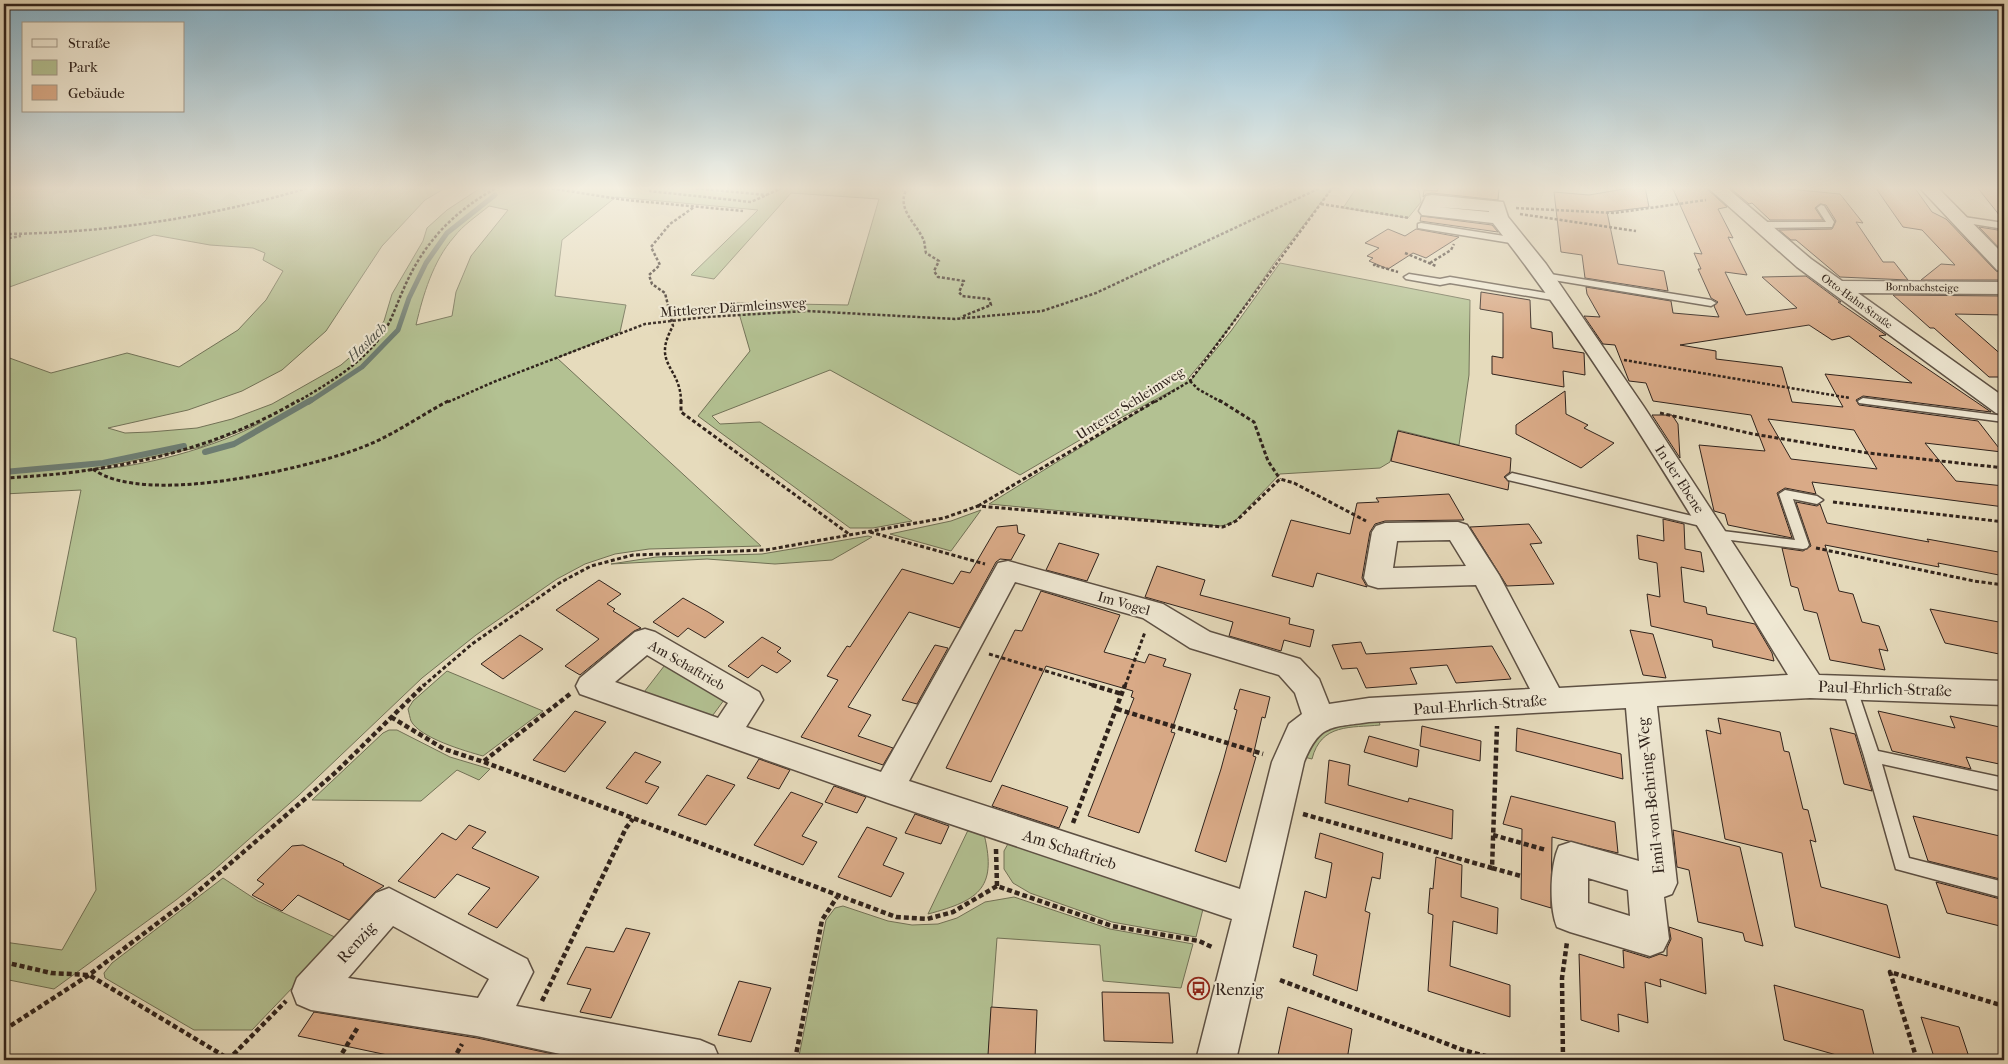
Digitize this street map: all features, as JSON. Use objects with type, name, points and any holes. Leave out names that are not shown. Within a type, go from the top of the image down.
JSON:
[{"type":"street","name":"In der Ebene","points":[[1514,237],[1541,272],[1633,407],[1810,686]]},
{"type":"street","name":"Otto-Hahn-Straße","points":[[1772,237],[1804,263],[2004,408]]},
{"type":"street","points":[[1975,237],[2004,266]]},
{"type":"street","name":"Bornbachsteige","points":[[1839,287],[2004,288]]},
{"type":"street","points":[[1484,575],[1378,578],[1385,532],[1458,531],[1484,575],[1550,699]]},
{"type":"street","points":[[888,789],[1008,570]]},
{"type":"street","name":"Im Vogel","points":[[1008,570],[1153,611],[1200,640],[1289,667],[1308,687],[1319,718]]},
{"type":"street","name":"Am Schaftrieb","points":[[591,686],[645,640],[748,700],[724,733]]},
{"type":"street","name":"Am Schaftrieb","points":[[591,686],[888,789],[1251,909]]},
{"type":"street","name":"Paul-Ehrlich-Straße","points":[[1319,718],[1369,710],[1810,686],[2004,693]]},
{"type":"street","name":"Emil-von-Behring-Weg","points":[[1571,857],[1659,883],[1640,694]]},
{"type":"street","points":[[1216,1060],[1288,762],[1300,733],[1319,718]]},
{"type":"street","points":[[1570,914],[1571,857]]},
{"type":"street","name":"Emil-von-Behring-Weg","points":[[1570,914],[1650,939],[1645,879]]},
{"type":"street","name":"Renzig","points":[[311,992],[389,905],[514,972],[488,1019]]},
{"type":"street","points":[[311,992],[488,1019],[652,1053],[700,1060]]},
{"type":"lane","points":[[1489,237],[1517,241]]},
{"type":"lane","points":[[1541,272],[1583,274]]},
{"type":"lane","points":[[1541,272],[1711,303]]},
{"type":"lane","points":[[1409,277],[1440,282],[1450,280],[1558,298]]},
{"type":"lane","points":[[1862,401],[2004,419]]},
{"type":"lane","points":[[1512,478],[1712,529],[1803,545],[1786,494],[1817,500]]},
{"type":"lane","points":[[1849,686],[1872,756],[1902,864],[2004,890]]},
{"type":"lane","points":[[1872,756],[2004,784]]},
{"type":"path","points":[[4,239],[20,237]]},
{"type":"path","points":[[4,478],[92,468],[200,447],[280,412],[324,386],[356,362],[378,340],[392,320],[408,277],[432,237]]},
{"type":"path","points":[[659,237],[652,247],[660,265],[650,274],[652,284],[665,292],[673,320],[673,326],[665,340],[664,358],[681,387],[681,412],[849,535]]},
{"type":"path","points":[[920,237],[924,242],[926,253],[939,261],[934,271],[938,277],[964,282],[959,292],[962,296],[989,299],[991,305],[955,319]]},
{"type":"path","name":"Mittlerer Därmleinsweg","points":[[92,468],[108,478],[151,485],[204,481],[298,468],[365,446],[426,412],[474,389],[645,324],[673,320],[807,311],[955,319],[1042,311],[1096,293],[1216,237]]},
{"type":"path","name":"Unterer Schleimweg","points":[[978,506],[1190,381],[1298,237]]},
{"type":"path","points":[[1405,253],[1429,263],[1451,250],[1454,244],[1453,237]]},
{"type":"path","points":[[1596,355],[1862,401]]},
{"type":"path","points":[[1190,381],[1198,389],[1238,410],[1254,422],[1268,461],[1280,479],[1294,483],[1385,532]]},
{"type":"path","points":[[1633,407],[1753,434],[1868,453],[2004,468]]},
{"type":"path","points":[[4,1030],[89,975],[188,900],[254,845],[336,772],[424,684],[472,644],[561,582],[591,566],[626,557],[656,553],[766,550],[944,518],[978,506],[1223,526],[1236,521],[1280,479]]},
{"type":"path","points":[[1817,500],[2004,522]]},
{"type":"path","points":[[867,531],[1008,570]]},
{"type":"path","points":[[1803,545],[1964,579],[2004,585]]},
{"type":"path","points":[[1064,847],[1153,611]]},
{"type":"path","points":[[967,647],[1122,694]]},
{"type":"path","points":[[484,762],[576,689],[591,686]]},
{"type":"path","points":[[1492,868],[1498,703]]},
{"type":"path","points":[[1117,709],[1288,762]]},
{"type":"path","points":[[391,717],[444,749],[484,762],[837,897],[896,917],[927,920],[953,912],[998,886],[1112,926],[1198,941],[1216,949]]},
{"type":"path","points":[[1276,806],[1521,876]]},
{"type":"path","points":[[529,1028],[626,828],[634,819]]},
{"type":"path","points":[[995,824],[998,886]]},
{"type":"path","points":[[1493,834],[1571,857]]},
{"type":"path","points":[[795,1060],[822,920],[837,897]]},
{"type":"path","points":[[1564,1060],[1562,978],[1570,914]]},
{"type":"path","points":[[4,962],[51,973],[89,975],[230,1059],[290,996],[311,992]]},
{"type":"path","points":[[1917,1060],[1890,972],[2004,1006]]},
{"type":"path","points":[[1280,980],[1463,1050],[1501,1060]]},
{"type":"path","points":[[338,1060],[373,1001]]},
{"type":"green space","points":[[4,237],[149,237],[4,289]]},
{"type":"green space","points":[[163,237],[391,237],[382,246],[326,331],[282,370],[242,391],[188,410],[108,428],[125,433],[150,432],[197,428],[232,419],[272,404],[341,365],[371,339],[384,321],[392,294],[424,237],[455,237],[435,267],[416,325],[452,316],[456,292],[471,256],[487,237],[566,237],[562,240],[555,296],[626,305],[620,332],[557,358],[761,546],[649,549],[615,554],[585,564],[557,579],[476,635],[422,678],[298,796],[214,870],[54,989],[4,979],[4,942],[62,950],[96,890],[76,638],[53,631],[81,490],[4,494],[4,356],[51,373],[127,353],[179,367],[238,330],[266,300],[283,271],[263,260],[265,253],[253,248],[210,245]],"holes":[[[262,422],[222,440],[200,448],[177,455],[130,465],[87,470],[201,447]]]},
{"type":"green space","points":[[731,237],[752,237],[714,279],[691,275]]},
{"type":"green space","points":[[868,237],[1295,237],[1227,331],[1188,379],[1191,380],[1231,331],[1280,263],[1470,300],[1469,375],[1459,445],[1398,430],[1390,462],[1380,468],[1280,474],[1237,519],[1230,524],[1220,526],[989,504],[1175,389],[1085,437],[1020,475],[830,370],[712,416],[720,424],[760,422],[912,521],[873,528],[850,528],[698,416],[750,351],[736,303],[848,305]]},
{"type":"green space","points":[[981,510],[951,551],[890,534],[951,521]]},
{"type":"green space","points":[[868,536],[872,537],[832,560],[775,564],[707,559],[611,564],[656,557],[762,554]]},
{"type":"green space","points":[[668,661],[727,696],[710,719],[641,696]]},
{"type":"green space","points":[[447,671],[543,711],[483,756],[444,743],[416,727],[411,721],[408,709],[413,701]]},
{"type":"green space","points":[[1379,721],[1380,725],[1348,728],[1330,733],[1316,747],[1312,759],[1304,757],[1318,734],[1339,724]]},
{"type":"green space","points":[[389,730],[397,730],[450,757],[490,769],[479,780],[457,770],[421,801],[312,800],[383,733]]},
{"type":"green space","points":[[970,826],[983,830],[988,865],[986,878],[981,888],[973,896],[946,909],[928,914]]},
{"type":"green space","points":[[1009,842],[1204,905],[1196,937],[1112,922],[1030,893],[1013,883],[1004,869],[1004,851]]},
{"type":"green space","points":[[223,878],[258,901],[339,939],[252,1030],[194,1030],[105,978],[104,973],[112,963]]},
{"type":"green space","points":[[1014,897],[1110,929],[1193,944],[1181,988],[1103,981],[1100,945],[997,938],[988,1060],[878,1060],[799,1056],[826,920],[835,908],[843,906],[888,921],[912,925],[938,924],[957,918],[985,902]]},
{"type":"building","points":[[1375,237],[1459,237],[1426,258],[1413,253],[1388,269],[1369,261],[1373,258],[1367,256],[1379,248],[1365,243]]},
{"type":"building","points":[[1559,237],[1612,237],[1618,264],[1664,271],[1668,291],[1585,278],[1582,255],[1561,252]]},
{"type":"building","points":[[1694,237],[1732,237],[1733,238],[1728,237],[1747,275],[1725,272],[1746,315],[1797,308],[1762,277],[1806,276],[1841,302],[1838,302],[1886,335],[1879,336],[1991,412],[1863,396],[1856,400],[1859,405],[1978,421],[2002,452],[1925,443],[1956,481],[2004,486],[2004,507],[1812,482],[1816,494],[1785,488],[1777,493],[1792,538],[1728,525],[1725,514],[1714,511],[1699,445],[1765,451],[1751,415],[1653,401],[1646,383],[1629,381],[1615,345],[1603,344],[1584,316],[1600,317],[1587,294],[1586,287],[1671,301],[1673,313],[1719,317],[1714,306],[1718,302],[1711,298],[1698,269],[1701,269],[1694,253],[1702,254]],"holes":[[[1809,325],[1832,340],[1849,336],[1912,383],[1825,374],[1843,407],[1792,402],[1782,367],[1716,359],[1716,351],[1680,345]],[[1768,419],[1854,430],[1877,469],[1791,459]]]},
{"type":"building","points":[[1787,237],[1866,237],[1883,262],[1894,262],[1908,280],[1840,277],[1796,240],[1791,240]]},
{"type":"building","points":[[1928,237],[1963,237],[1996,271],[2004,274],[2004,280],[1921,280],[1941,264],[1955,265]]},
{"type":"building","points":[[1988,237],[2004,237],[2004,253]]},
{"type":"building","points":[[1481,292],[1530,300],[1531,328],[1552,332],[1553,348],[1584,353],[1585,375],[1563,371],[1564,387],[1492,374],[1492,356],[1503,358],[1503,313],[1480,309]]},
{"type":"building","points":[[1893,295],[2004,296],[2004,315],[1955,314],[2004,357],[2004,377],[1989,377],[1934,328],[1930,328]]},
{"type":"building","points":[[1565,391],[1566,414],[1588,425],[1584,428],[1614,443],[1581,468],[1516,434],[1516,425]]},
{"type":"building","points":[[1652,415],[1672,415],[1678,424],[1680,458]]},
{"type":"building","points":[[1398,431],[1511,458],[1510,472],[1504,477],[1509,482],[1508,490],[1391,461]]},
{"type":"building","points":[[1449,494],[1464,520],[1385,521],[1375,524],[1370,532],[1362,578],[1367,587],[1317,573],[1313,587],[1272,576],[1291,520],[1350,534],[1357,503],[1379,502],[1376,498]]},
{"type":"building","points":[[1796,502],[1817,506],[1820,504],[1827,523],[1929,542],[1927,539],[2004,553],[2004,576],[1938,563],[1939,567],[1825,545],[1839,591],[1853,594],[1862,622],[1879,626],[1888,651],[1879,649],[1885,670],[1830,660],[1817,613],[1804,610],[1798,588],[1791,586],[1782,548],[1803,551],[1811,546]]},
{"type":"building","points":[[1663,519],[1684,524],[1685,549],[1701,552],[1704,572],[1681,567],[1684,602],[1706,607],[1707,614],[1755,624],[1772,653],[1774,661],[1713,647],[1712,640],[1651,626],[1647,594],[1660,597],[1657,563],[1639,559],[1637,535],[1664,541]]},
{"type":"building","points":[[1529,524],[1542,543],[1530,544],[1554,584],[1507,586],[1470,527]]},
{"type":"building","points":[[1017,525],[1018,533],[1025,535],[1011,560],[1000,559],[996,562],[960,628],[909,612],[848,707],[871,715],[858,736],[893,748],[883,765],[801,737],[838,680],[827,676],[847,646],[850,647],[902,569],[953,584],[961,571],[970,573],[997,527]]},
{"type":"building","points":[[1059,543],[1099,554],[1087,581],[1046,570]]},
{"type":"building","points":[[1157,566],[1205,580],[1200,595],[1290,618],[1289,624],[1314,630],[1310,647],[1284,640],[1281,651],[1229,636],[1233,622],[1145,597]]},
{"type":"building","points":[[599,580],[621,594],[607,604],[615,609],[613,611],[641,628],[634,631],[580,675],[565,666],[599,639],[556,610]]},
{"type":"building","points":[[1041,591],[1120,615],[1104,652],[1145,663],[1149,654],[1166,659],[1163,666],[1191,674],[1171,732],[1175,733],[1139,833],[1088,816],[1134,698],[1131,697],[1133,691],[1046,666],[991,782],[946,768],[1015,630],[1022,631]]},
{"type":"building","points":[[683,598],[724,622],[705,638],[688,628],[678,637],[653,622]]},
{"type":"building","points":[[1930,609],[2004,623],[2004,655],[1945,643]]},
{"type":"building","points":[[1630,630],[1653,634],[1666,678],[1643,675]]},
{"type":"building","points":[[520,635],[543,649],[503,679],[481,664]]},
{"type":"building","points":[[762,637],[781,648],[777,652],[791,661],[777,673],[762,665],[748,678],[728,666]]},
{"type":"building","points":[[1361,642],[1366,654],[1492,646],[1511,679],[1456,683],[1447,665],[1410,668],[1417,684],[1366,688],[1357,668],[1342,669],[1332,645]]},
{"type":"building","points":[[935,645],[948,648],[917,704],[902,700]]},
{"type":"building","points":[[1240,689],[1270,697],[1265,718],[1262,717],[1253,756],[1256,757],[1226,862],[1195,851],[1221,769],[1237,710],[1234,709]]},
{"type":"building","points":[[575,711],[606,722],[565,772],[533,760]]},
{"type":"building","points":[[1878,711],[1955,728],[1950,716],[2004,728],[2004,765],[1966,757],[1971,769],[1892,751]]},
{"type":"building","points":[[1718,718],[1780,732],[1784,751],[1789,752],[1803,809],[1808,810],[1816,842],[1810,840],[1821,887],[1887,905],[1900,958],[1795,927],[1782,853],[1725,839],[1706,730],[1721,734]]},
{"type":"building","points":[[1422,726],[1481,741],[1480,761],[1420,746]]},
{"type":"building","points":[[1517,728],[1621,754],[1623,779],[1516,751]]},
{"type":"building","points":[[1830,728],[1855,734],[1872,791],[1844,784]]},
{"type":"building","points":[[1369,736],[1419,750],[1417,767],[1364,752]]},
{"type":"building","points":[[635,752],[661,762],[645,782],[659,787],[647,804],[606,788]]},
{"type":"building","points":[[759,759],[790,770],[779,789],[747,778]]},
{"type":"building","points":[[1329,760],[1350,765],[1348,785],[1408,802],[1409,798],[1453,810],[1452,839],[1325,803]]},
{"type":"building","points":[[707,775],[735,785],[706,825],[678,815]]},
{"type":"building","points":[[1002,785],[1068,807],[1059,828],[992,806]]},
{"type":"building","points":[[834,786],[866,797],[857,813],[825,802]]},
{"type":"building","points":[[791,792],[823,804],[802,836],[817,842],[803,865],[754,845]]},
{"type":"building","points":[[1511,796],[1615,822],[1618,853],[1552,837],[1551,908],[1521,899],[1522,829],[1503,824]]},
{"type":"building","points":[[915,814],[949,826],[941,844],[905,833]]},
{"type":"building","points":[[1913,816],[2004,837],[2004,880],[1928,861]]},
{"type":"building","points":[[469,825],[486,832],[472,848],[539,877],[497,928],[468,914],[490,888],[457,874],[435,898],[398,881],[442,833],[456,840]]},
{"type":"building","points":[[867,827],[897,838],[883,865],[904,873],[891,897],[838,877]]},
{"type":"building","points":[[1673,830],[1740,847],[1763,946],[1745,941],[1743,933],[1698,922],[1689,870],[1677,867]]},
{"type":"building","points":[[1320,833],[1383,853],[1380,879],[1372,877],[1365,911],[1370,913],[1357,991],[1313,975],[1317,955],[1293,947],[1305,891],[1326,898],[1332,863],[1315,858]]},
{"type":"building","points":[[303,845],[344,864],[384,886],[375,892],[349,920],[298,895],[282,911],[252,895],[264,884],[257,880],[292,846]]},
{"type":"building","points":[[1436,857],[1462,865],[1461,897],[1498,908],[1497,934],[1453,921],[1450,966],[1510,985],[1510,1017],[1428,991],[1433,915],[1428,913],[1430,888],[1433,889]]},
{"type":"building","points":[[1936,882],[2004,900],[2004,927],[1947,913]]},
{"type":"building","points":[[1669,927],[1702,938],[1706,994],[1660,979],[1661,987],[1645,982],[1648,1023],[1618,1014],[1619,1032],[1581,1020],[1579,954],[1624,968],[1623,950],[1649,958],[1660,954],[1667,956],[1667,948],[1671,939]]},
{"type":"building","points":[[626,928],[650,933],[611,1018],[580,1012],[591,989],[567,984],[586,947],[614,952]]},
{"type":"building","points":[[739,981],[771,988],[751,1042],[718,1035]]},
{"type":"building","points":[[1774,985],[1863,1010],[1875,1060],[1854,1060],[1784,1040]]},
{"type":"building","points":[[1102,992],[1169,993],[1173,1043],[1104,1041]]},
{"type":"building","points":[[991,1007],[1037,1010],[1035,1058],[988,1055]]},
{"type":"building","points":[[1288,1007],[1352,1029],[1347,1060],[1277,1060]]},
{"type":"building","points":[[314,1012],[477,1038],[572,1058],[572,1060],[411,1060],[298,1036]]},
{"type":"building","points":[[1921,1017],[1959,1027],[1970,1060],[1935,1060]]},
{"type":"waterway","name":"Haslach","points":[[309,402],[362,367],[398,330],[409,298],[426,263],[444,237]]},
{"type":"waterway","name":"Haslach","points":[[205,452],[234,444],[311,400]]},
{"type":"waterway","name":"Haslach","points":[[4,472],[103,463],[184,446]]},
{"type":"place","name":"Renzig","points":[[1199,989]]}]
